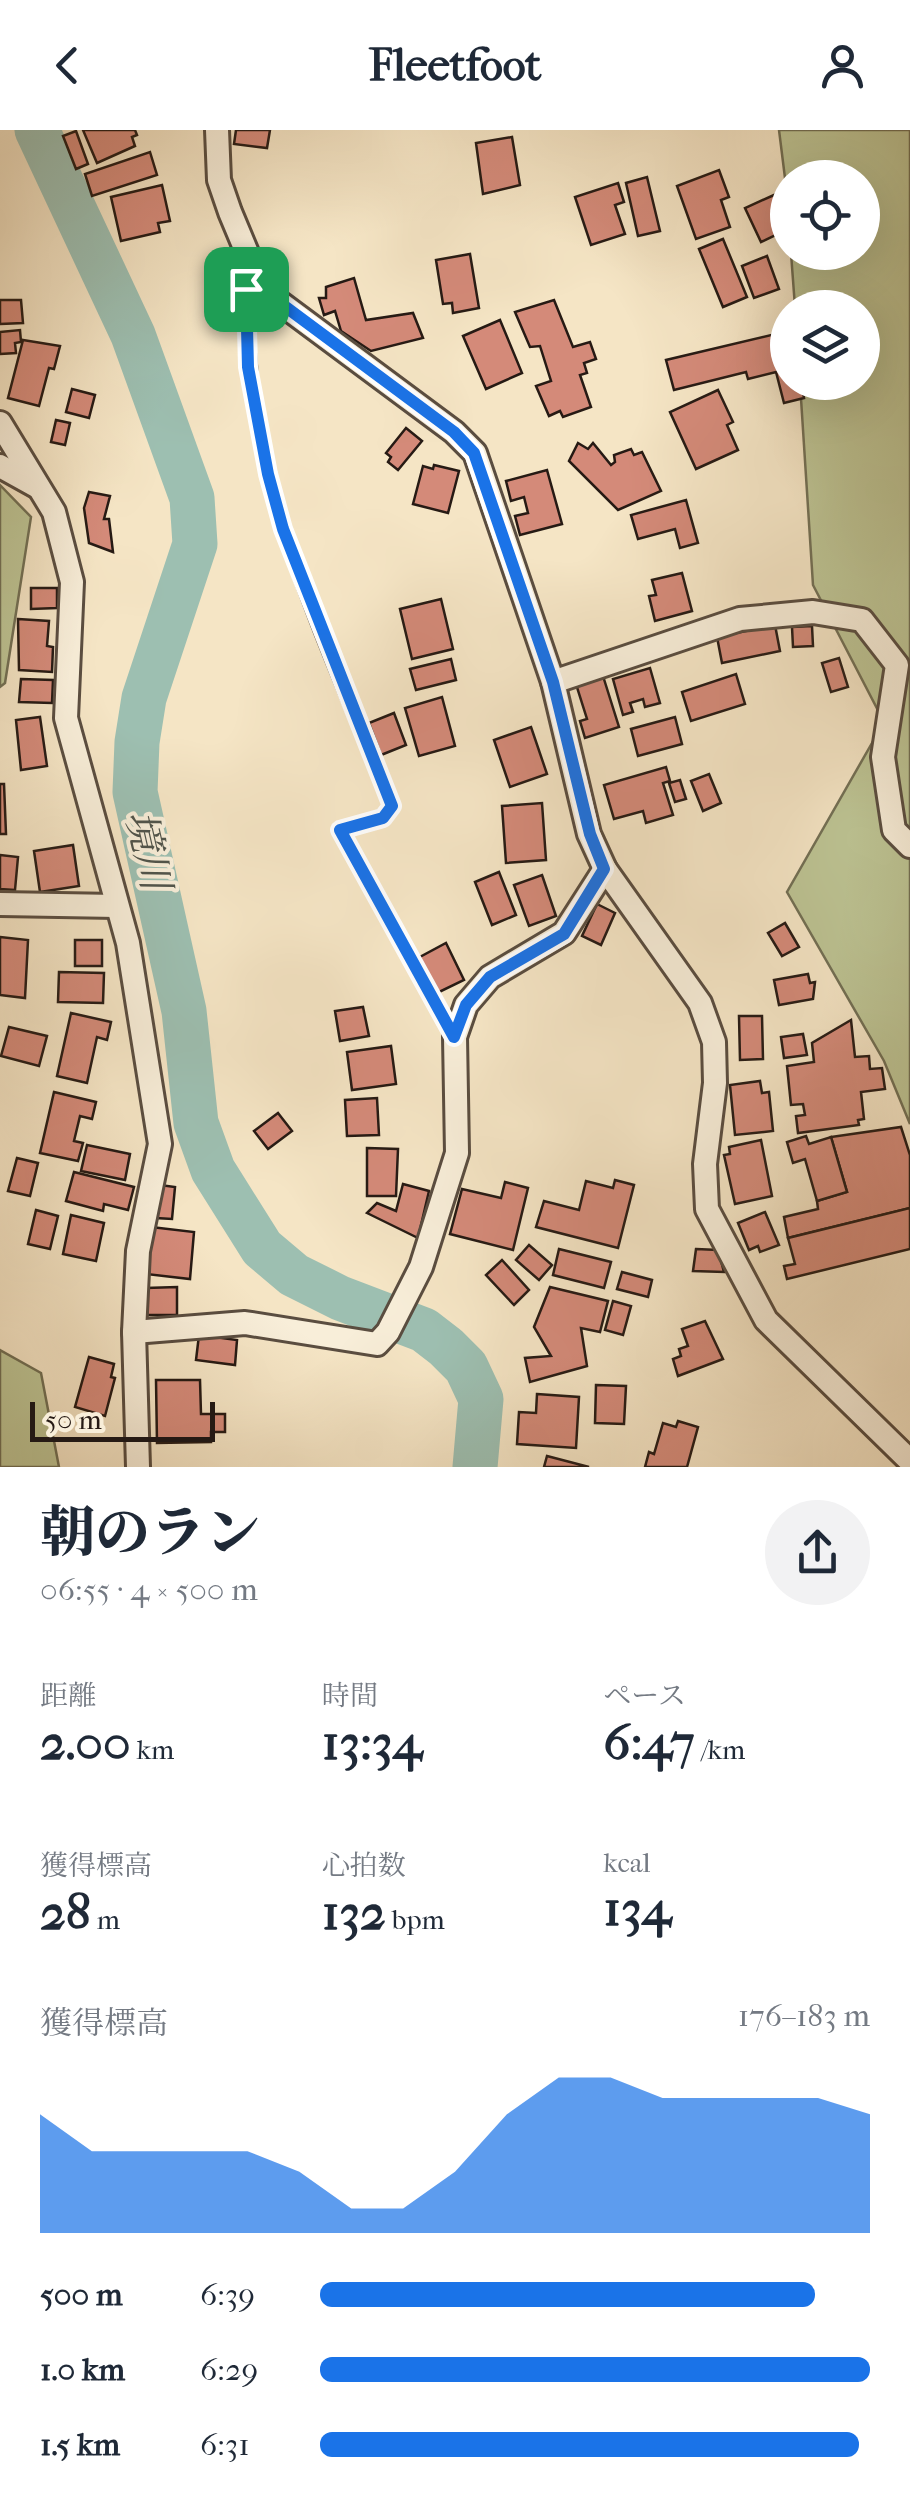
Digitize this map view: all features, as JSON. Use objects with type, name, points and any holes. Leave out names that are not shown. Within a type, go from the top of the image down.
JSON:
[{"type":"street","points":[[217,130],[218,180],[250,260],[279,302],[454,432],[474,453],[553,682],[590,834],[604,869],[700,1003],[714,1042],[715,1083],[705,1164],[706,1209],[766,1320],[910,1462]]},
{"type":"street","points":[[0,423],[54,512],[72,582],[66,718],[128,943],[160,1144],[138,1251],[134,1332],[138,1467]]},
{"type":"street","points":[[0,466],[40,488]]},
{"type":"street","points":[[553,682],[740,620],[812,612],[862,620],[897,665],[882,757],[894,830],[910,846]]},
{"type":"street","points":[[134,1332],[245,1323],[377,1344],[388,1332],[421,1267],[457,1154],[454,1037],[466,1005],[490,977],[564,934],[604,869]]},
{"type":"street","points":[[0,904],[117,906]]},
{"type":"lane","points":[[250,260],[246,289],[248,367],[268,474],[283,529],[392,806],[383,818],[340,830],[454,1037]]},
{"type":"green space","points":[[779,130],[910,130],[910,1124],[884,1061],[787,892],[884,722],[813,585],[801,400],[880,400],[880,290],[794,290],[792,270],[880,270],[880,160],[783,160]]},
{"type":"green space","points":[[0,485],[31,517],[5,683],[0,687]]},
{"type":"green space","points":[[0,1350],[41,1373],[59,1467],[0,1467]]},
{"type":"building","points":[[83,130],[135,130],[135,146],[97,163]]},
{"type":"building","points":[[236,130],[270,130],[267,148],[234,144]]},
{"type":"building","points":[[76,131],[88,164],[76,169],[63,136]]},
{"type":"building","points":[[512,137],[520,185],[483,194],[476,143]]},
{"type":"building","points":[[150,152],[157,175],[92,196],[85,174]]},
{"type":"building","points":[[719,170],[729,197],[721,200],[730,227],[696,239],[677,186]]},
{"type":"building","points":[[647,177],[660,231],[638,236],[626,183]]},
{"type":"building","points":[[618,183],[624,202],[615,205],[625,234],[591,245],[575,197]]},
{"type":"building","points":[[162,185],[170,221],[158,223],[160,232],[121,241],[111,197]]},
{"type":"building","points":[[770,197],[770,238],[761,242],[745,208]]},
{"type":"building","points":[[723,239],[747,297],[723,307],[699,249]]},
{"type":"building","points":[[470,254],[479,308],[453,313],[452,303],[443,304],[436,260]]},
{"type":"building","points":[[767,256],[779,289],[754,298],[742,266]]},
{"type":"building","points":[[354,278],[366,320],[413,313],[423,338],[371,351],[341,331],[335,311],[324,315],[319,298],[326,298],[326,287]]},
{"type":"building","points":[[0,300],[21,300],[23,323],[0,324]]},
{"type":"building","points":[[554,300],[573,347],[590,342],[596,359],[584,363],[587,373],[580,375],[591,407],[563,417],[560,411],[549,416],[536,386],[551,381],[540,346],[530,347],[515,312]]},
{"type":"building","points":[[500,320],[522,373],[486,389],[463,336]]},
{"type":"building","points":[[20,330],[21,342],[15,343],[16,353],[0,354],[0,332]]},
{"type":"building","points":[[770,335],[770,374],[748,379],[746,372],[674,390],[666,360]]},
{"type":"building","points":[[23,340],[60,346],[54,369],[49,368],[39,406],[8,398]]},
{"type":"building","points":[[72,389],[95,395],[89,418],[66,412]]},
{"type":"building","points":[[718,390],[733,422],[727,425],[738,450],[696,469],[670,412]]},
{"type":"building","points":[[56,420],[70,423],[65,445],[51,442]]},
{"type":"building","points":[[406,428],[422,441],[398,470],[388,462],[391,457],[386,453]]},
{"type":"building","points":[[578,443],[588,449],[593,443],[611,465],[614,455],[631,449],[634,455],[642,452],[661,491],[618,510],[569,461]]},
{"type":"building","points":[[434,465],[459,471],[448,513],[413,504],[423,466],[433,469]]},
{"type":"building","points":[[547,470],[562,524],[520,535],[515,516],[528,513],[524,497],[511,501],[506,481]]},
{"type":"building","points":[[89,492],[110,496],[104,519],[109,519],[113,552],[89,543],[84,508]]},
{"type":"building","points":[[686,500],[698,543],[680,548],[675,529],[638,539],[631,515]]},
{"type":"building","points":[[682,573],[692,611],[655,621],[649,596],[656,595],[652,580]]},
{"type":"building","points":[[31,588],[57,588],[57,608],[31,609]]},
{"type":"building","points":[[441,599],[453,649],[412,659],[400,609]]},
{"type":"building","points":[[18,619],[49,621],[47,646],[53,647],[52,672],[19,670]]},
{"type":"building","points":[[775,625],[780,651],[722,663],[717,637]]},
{"type":"building","points":[[812,626],[813,646],[793,647],[792,627]]},
{"type":"building","points":[[839,658],[848,687],[831,692],[822,663]]},
{"type":"building","points":[[451,659],[456,680],[416,690],[410,669]]},
{"type":"building","points":[[650,668],[660,703],[645,707],[643,699],[630,703],[633,712],[623,715],[613,679]]},
{"type":"building","points":[[736,674],[745,704],[691,721],[682,692]]},
{"type":"building","points":[[603,676],[619,727],[585,738],[580,721],[587,719],[576,684]]},
{"type":"building","points":[[21,679],[53,680],[52,703],[19,702]]},
{"type":"building","points":[[442,697],[455,746],[419,756],[405,708]]},
{"type":"building","points":[[394,713],[406,745],[381,755],[369,723]]},
{"type":"building","points":[[40,717],[47,766],[21,770],[16,720]]},
{"type":"building","points":[[675,717],[682,744],[638,756],[631,729]]},
{"type":"building","points":[[531,727],[547,774],[510,787],[494,740]]},
{"type":"building","points":[[666,767],[670,781],[663,783],[673,815],[646,823],[643,811],[614,819],[604,785]]},
{"type":"building","points":[[709,774],[721,803],[703,811],[691,781]]},
{"type":"building","points":[[680,780],[686,799],[675,802],[669,783]]},
{"type":"building","points":[[0,784],[4,784],[6,834],[0,834]]},
{"type":"building","points":[[542,803],[546,860],[506,863],[502,806]]},
{"type":"building","points":[[73,845],[79,886],[40,892],[34,851]]},
{"type":"building","points":[[0,855],[18,857],[15,890],[0,889]]},
{"type":"building","points":[[499,872],[516,915],[492,925],[475,882]]},
{"type":"building","points":[[542,875],[556,916],[529,926],[514,885]]},
{"type":"building","points":[[597,904],[615,913],[601,945],[582,936]]},
{"type":"building","points":[[785,923],[799,947],[782,956],[768,933]]},
{"type":"building","points":[[0,937],[28,940],[25,998],[0,995]]},
{"type":"building","points":[[75,940],[102,940],[102,966],[75,966]]},
{"type":"building","points":[[446,943],[464,980],[435,994],[418,958]]},
{"type":"building","points":[[59,972],[104,973],[103,1003],[58,1002]]},
{"type":"building","points":[[808,974],[810,983],[815,982],[813,999],[779,1005],[774,980]]},
{"type":"building","points":[[363,1007],[369,1036],[340,1041],[335,1011]]},
{"type":"building","points":[[71,1013],[111,1022],[107,1040],[97,1037],[87,1083],[57,1076]]},
{"type":"building","points":[[739,1016],[762,1016],[763,1059],[740,1060]]},
{"type":"building","points":[[851,1020],[855,1057],[869,1056],[870,1069],[882,1068],[885,1089],[861,1092],[864,1119],[858,1120],[859,1125],[798,1133],[796,1116],[805,1115],[803,1104],[791,1105],[787,1066],[814,1062],[812,1043]]},
{"type":"building","points":[[9,1027],[47,1036],[39,1066],[1,1056]]},
{"type":"building","points":[[803,1034],[807,1055],[784,1058],[781,1037]]},
{"type":"building","points":[[391,1046],[396,1084],[352,1090],[347,1052]]},
{"type":"building","points":[[760,1081],[762,1093],[769,1092],[773,1131],[735,1135],[730,1085]]},
{"type":"building","points":[[54,1092],[96,1102],[92,1119],[80,1116],[74,1141],[83,1143],[78,1161],[40,1153]]},
{"type":"building","points":[[377,1098],[379,1135],[347,1136],[345,1100]]},
{"type":"building","points":[[278,1113],[292,1131],[268,1149],[254,1131]]},
{"type":"building","points":[[901,1127],[910,1155],[910,1208],[788,1238],[784,1217],[818,1209],[817,1201],[847,1192],[831,1137]]},
{"type":"building","points":[[806,1136],[809,1144],[831,1137],[847,1192],[817,1201],[805,1159],[793,1163],[787,1142]]},
{"type":"building","points":[[761,1140],[772,1196],[735,1204],[724,1155],[730,1154],[729,1147]]},
{"type":"building","points":[[87,1145],[130,1154],[125,1180],[81,1171]]},
{"type":"building","points":[[367,1148],[398,1149],[396,1196],[367,1196]]},
{"type":"building","points":[[17,1158],[38,1163],[30,1196],[8,1191]]},
{"type":"building","points":[[74,1172],[134,1187],[128,1210],[104,1204],[103,1211],[66,1201]]},
{"type":"building","points":[[615,1180],[634,1185],[618,1248],[536,1227],[544,1201],[579,1210],[586,1181],[613,1188]]},
{"type":"building","points":[[505,1182],[528,1188],[513,1250],[450,1234],[462,1189],[501,1198]]},
{"type":"building","points":[[403,1184],[429,1191],[418,1238],[367,1213],[377,1203],[396,1211]]},
{"type":"building","points":[[160,1185],[175,1187],[172,1219],[156,1218]]},
{"type":"building","points":[[910,1208],[910,1249],[787,1279],[784,1266],[795,1264],[788,1238]]},
{"type":"building","points":[[36,1210],[58,1216],[50,1249],[28,1244]]},
{"type":"building","points":[[765,1212],[779,1245],[760,1252],[758,1246],[749,1250],[738,1223]]},
{"type":"building","points":[[71,1215],[104,1223],[96,1261],[63,1254]]},
{"type":"building","points":[[151,1227],[194,1232],[190,1279],[146,1274]]},
{"type":"building","points":[[529,1245],[552,1265],[539,1280],[516,1260]]},
{"type":"building","points":[[559,1249],[611,1262],[604,1288],[553,1275]]},
{"type":"building","points":[[696,1249],[718,1250],[724,1272],[693,1271]]},
{"type":"building","points":[[502,1260],[529,1290],[514,1305],[486,1275]]},
{"type":"building","points":[[622,1272],[652,1280],[648,1297],[617,1289]]},
{"type":"building","points":[[177,1287],[177,1315],[147,1315],[146,1288]]},
{"type":"building","points":[[550,1287],[608,1301],[600,1332],[581,1328],[587,1366],[530,1382],[525,1358],[551,1356],[534,1327]]},
{"type":"building","points":[[613,1301],[631,1306],[623,1335],[605,1330]]},
{"type":"building","points":[[705,1321],[723,1359],[678,1376],[673,1359],[681,1356],[679,1349],[688,1346],[682,1329]]},
{"type":"building","points":[[199,1335],[237,1340],[235,1365],[196,1360]]},
{"type":"building","points":[[89,1357],[114,1364],[111,1377],[115,1378],[105,1416],[75,1407]]},
{"type":"building","points":[[156,1380],[200,1380],[201,1414],[225,1414],[225,1432],[211,1432],[211,1442],[157,1443]]},
{"type":"building","points":[[596,1385],[626,1386],[624,1424],[595,1423]]},
{"type":"building","points":[[537,1394],[579,1397],[576,1448],[517,1444],[519,1412],[536,1413]]},
{"type":"building","points":[[678,1421],[698,1427],[687,1467],[645,1467],[649,1452],[654,1454],[663,1423],[676,1427]]},
{"type":"building","points":[[547,1456],[589,1467],[544,1467]]},
{"type":"waterway","name":"境川","points":[[37,130],[133,335],[192,498],[195,544],[144,698],[135,792],[184,1011],[196,1123],[213,1170],[262,1248],[294,1275],[340,1298],[424,1330],[466,1367],[481,1399],[475,1467]]},
{"type":"route","points":[[250,260],[279,302],[454,432],[474,453],[553,682],[590,834],[604,869],[564,934],[490,977],[466,1005],[454,1037],[340,830],[383,818],[392,806],[283,529],[255,414],[248,367],[246,289],[250,260]]}]
